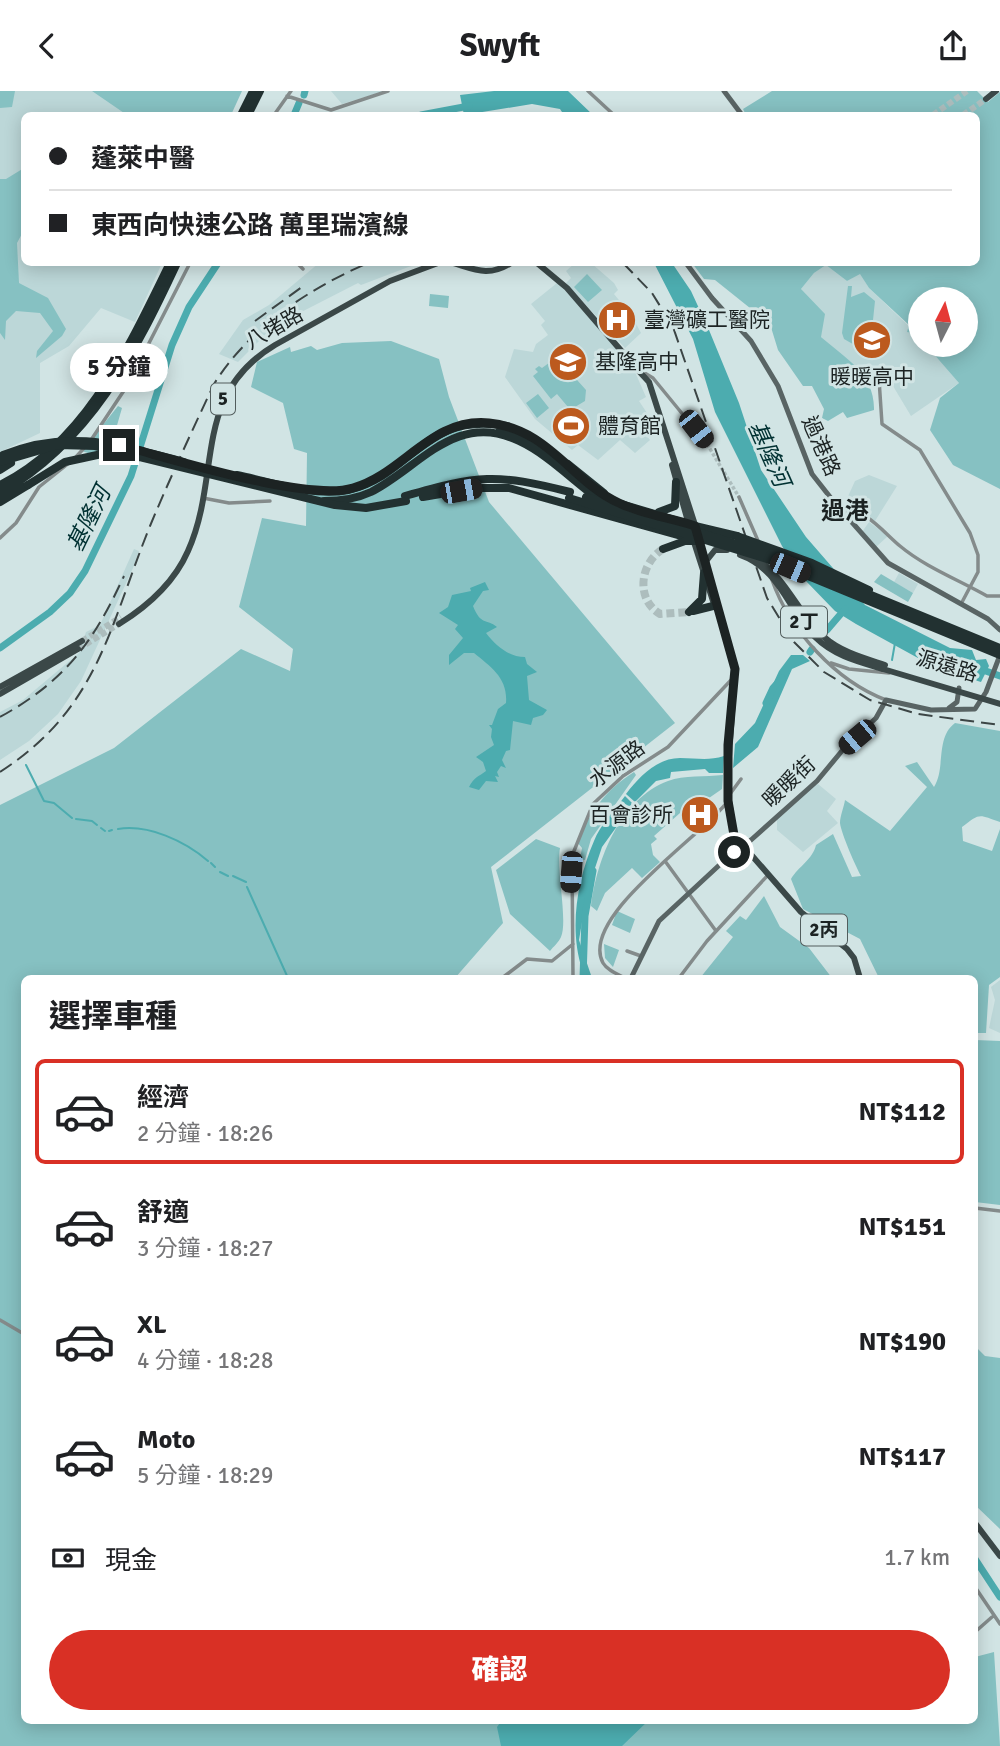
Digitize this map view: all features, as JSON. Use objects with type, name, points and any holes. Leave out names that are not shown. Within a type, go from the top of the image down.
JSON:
[{"type":"highway","points":[[242,112],[253,91]]},
{"type":"highway","points":[[250,112],[260,91]]},
{"type":"highway","points":[[0,485],[24,470],[79,420],[130,343],[168,266]]},
{"type":"highway","points":[[0,493],[51,458],[83,426],[105,398],[137,344],[176,266]]},
{"type":"highway","points":[[237,475],[316,491],[337,491],[372,480],[428,439],[448,429],[468,423],[488,423],[529,434],[618,503]]},
{"type":"highway","points":[[0,470],[36,446],[66,441],[94,442],[304,498],[332,497],[364,490],[439,439],[462,431],[487,428],[524,437],[601,496],[692,525],[737,536],[836,573],[889,603]]},
{"type":"highway","points":[[0,502],[65,462],[96,453],[114,452],[304,498],[337,501],[365,495],[437,446],[467,435],[489,433],[527,446],[628,517],[696,539]]},
{"type":"highway","points":[[0,456],[36,443],[82,439],[119,445],[348,502],[422,497],[475,488],[509,488],[696,539]]},
{"type":"highway","points":[[0,462],[51,446],[95,446],[335,505],[366,508],[469,478],[493,476],[736,542],[1000,648]]},
{"type":"highway","points":[[422,497],[465,484],[499,482],[569,495],[743,552],[1000,655]]},
{"type":"highway","points":[[648,512],[664,512],[673,508],[677,498],[676,482]]},
{"type":"highway","points":[[663,549],[696,541],[743,552]]},
{"type":"highway","points":[[706,569],[702,599],[689,613],[718,605]]},
{"type":"main road","points":[[986,99],[996,91]]},
{"type":"main road","name":"八堵路","points":[[417,266],[389,279],[272,342],[245,360],[233,373],[212,418],[193,526],[185,548],[155,592],[120,621],[148,604],[182,564],[197,527],[220,407],[237,376],[258,355],[389,279],[429,266]]},
{"type":"main road","points":[[463,266],[483,272],[497,271],[506,266]]},
{"type":"main road","points":[[480,266],[483,272]]},
{"type":"main road","points":[[541,266],[567,288],[649,381],[696,539]]},
{"type":"main road","points":[[636,368],[645,383],[692,525]]},
{"type":"main road","name":"2丁","points":[[692,525],[743,552],[781,578],[824,637],[841,649],[884,667]]},
{"type":"main road","name":"2丁","points":[[696,539],[727,550],[743,552]]},
{"type":"main road","name":"2丙","points":[[696,539],[713,601],[718,605],[735,674],[727,786],[734,835],[801,912],[847,949],[854,958],[859,975]]},
{"type":"main road","points":[[706,569],[713,551],[727,550]]},
{"type":"main road","points":[[0,687],[82,641]]},
{"type":"main road","points":[[0,694],[78,649]]},
{"type":"main road","name":"源遠路","points":[[884,667],[1000,702]]},
{"type":"main road","name":"源遠路","points":[[884,667],[959,689]]},
{"type":"main road","points":[[978,1527],[1000,1556]]},
{"type":"street","points":[[276,112],[291,91]]},
{"type":"street","points":[[288,96],[318,108],[331,110],[388,91]]},
{"type":"street","points":[[588,91],[611,112]]},
{"type":"street","points":[[724,91],[739,112]]},
{"type":"street","points":[[0,538],[16,523],[39,487],[77,456],[113,410],[188,266]]},
{"type":"street","name":"過港路","points":[[688,266],[712,298],[751,341],[778,386],[812,474],[840,510],[888,563],[988,619],[1000,630]]},
{"type":"street","points":[[636,368],[653,378],[707,444]]},
{"type":"street","points":[[879,379],[882,424],[920,450],[970,533],[979,565],[977,579],[961,604]]},
{"type":"street","points":[[739,497],[781,603],[794,624],[848,680],[886,700],[919,708],[975,709],[1000,655]]},
{"type":"street","points":[[202,498],[229,503],[270,501]]},
{"type":"street","points":[[840,510],[850,509],[867,518],[901,547],[987,596],[1000,596]]},
{"type":"street","name":"源遠路","points":[[829,663],[849,669],[895,672]]},
{"type":"street","name":"水源路","points":[[573,975],[572,856],[593,804],[623,776],[668,747],[698,719],[735,674]]},
{"type":"street","points":[[943,709],[957,702],[959,689]]},
{"type":"street","name":"暖暖街","points":[[632,975],[653,929],[741,845],[751,840],[817,781],[846,746],[876,718],[886,700]]},
{"type":"street","points":[[620,975],[603,964],[602,944],[620,904],[728,801],[731,790],[741,779]]},
{"type":"street","points":[[665,861],[716,931]]},
{"type":"street","points":[[680,975],[716,931],[768,876]]},
{"type":"street","points":[[506,975],[522,961],[533,958],[552,961],[573,944]]},
{"type":"street","points":[[627,951],[641,956]]},
{"type":"street","points":[[978,1208],[1000,1211]]},
{"type":"street","points":[[0,1320],[21,1332]]},
{"type":"street","points":[[978,1592],[992,1617],[1000,1624]]},
{"type":"street","points":[[978,1629],[992,1617]]},
{"type":"shaded area","points":[[0,91],[114,91],[144,112],[21,112],[21,266],[161,266],[135,322],[101,308],[69,346],[40,363],[40,433],[0,452]]},
{"type":"shaded area","points":[[0,91],[15,91],[12,107],[0,108]]},
{"type":"shaded area","points":[[92,91],[242,91],[232,112],[123,112]]},
{"type":"shaded area","points":[[331,91],[385,91],[342,104]]},
{"type":"shaded area","points":[[494,91],[568,91],[590,112],[562,112],[560,109],[532,104],[483,112],[463,112],[460,95]]},
{"type":"shaded area","points":[[772,91],[977,91],[988,102],[1000,92],[1000,489],[953,465],[930,430],[940,398],[959,383],[936,357],[978,357],[978,287],[908,287],[908,324],[869,288],[860,274],[847,281],[827,266],[980,266],[980,112],[744,112],[743,109]]},
{"type":"shaded area","points":[[21,170],[21,236],[17,243],[19,283],[48,298],[66,329],[62,336],[36,358],[37,351],[53,331],[40,313],[16,311],[6,321],[5,340],[0,333],[0,179],[6,179]]},
{"type":"shaded area","points":[[315,266],[411,266],[361,285],[358,283],[274,326],[238,362],[219,354],[243,320],[269,305]]},
{"type":"shaded area","points":[[572,266],[594,266],[614,283],[618,290],[614,294],[632,316],[641,333],[625,348],[566,283],[571,278],[566,271]]},
{"type":"shaded area","name":"基隆河","points":[[656,266],[674,266],[691,291],[739,403],[761,470],[806,537],[865,605],[950,648],[972,650],[976,660],[986,659],[989,666],[981,682],[938,669],[856,624],[835,611],[804,579],[782,546],[715,412],[693,339]]},
{"type":"shaded area","points":[[694,266],[824,266],[814,273],[801,289],[825,314],[821,337],[857,368],[870,386],[874,410],[847,418],[843,412],[828,421],[822,418],[824,409],[812,386],[803,386],[778,350],[770,324],[715,280],[704,279]]},
{"type":"shaded area","name":"暖暖高中","points":[[824,266],[847,281],[860,273],[869,288],[908,325],[908,357],[939,357],[959,383],[911,416],[887,376],[887,370],[880,378],[869,381],[821,337],[801,289],[814,273]]},
{"type":"shaded area","points":[[587,274],[602,290],[588,302],[574,287]]},
{"type":"shaded area","name":"基隆高中","points":[[557,283],[579,304],[635,372],[646,397],[639,401],[649,416],[641,429],[650,440],[635,453],[620,440],[598,460],[578,445],[572,450],[535,419],[505,377],[514,349],[533,352],[536,344],[548,335],[541,325],[545,321],[531,304]]},
{"type":"shaded area","points":[[848,286],[852,286],[851,297],[864,292],[875,301],[871,339],[858,347],[844,339],[842,333]]},
{"type":"shaded area","points":[[430,294],[449,296],[448,308],[429,306]]},
{"type":"shaded area","points":[[391,341],[439,359],[449,397],[489,502],[675,723],[491,867],[503,923],[458,975],[21,975],[21,1724],[978,1724],[978,1656],[994,1652],[1000,1746],[0,1746],[0,805],[114,748],[241,649],[290,671],[293,649],[239,607],[262,518],[306,526],[307,453],[294,449],[283,403],[251,387],[257,362],[290,347],[291,352],[311,346],[317,350],[342,343]]},
{"type":"shaded area","points":[[553,360],[561,362],[586,390],[585,401],[575,407],[583,418],[579,420],[557,394],[551,399],[533,376],[538,372],[535,369],[539,366],[542,368]]},
{"type":"shaded area","points":[[538,394],[549,408],[537,418],[526,403]]},
{"type":"shaded area","points":[[118,406],[122,408],[107,460],[82,451]]},
{"type":"shaded area","points":[[869,475],[897,486],[875,521],[845,503],[855,481]]},
{"type":"shaded area","points":[[869,522],[888,536],[876,547],[862,532]]},
{"type":"shaded area","points":[[134,549],[139,551],[133,568],[81,681],[58,714],[29,741],[0,760],[0,712],[23,700],[79,653],[86,632],[100,625]]},
{"type":"shaded area","points":[[899,573],[918,584],[913,593],[894,582]]},
{"type":"shaded area","points":[[881,574],[913,593],[908,602],[874,582]]},
{"type":"shaded area","points":[[485,582],[489,590],[483,591],[473,606],[481,619],[497,627],[486,633],[503,650],[525,657],[527,664],[537,672],[527,676],[529,700],[547,710],[543,715],[533,718],[531,725],[513,721],[510,750],[506,751],[502,760],[506,768],[501,766],[497,772],[499,777],[495,776],[498,782],[486,781],[479,790],[469,787],[474,779],[486,771],[483,762],[476,757],[494,745],[489,725],[492,725],[498,709],[506,703],[506,694],[497,674],[474,653],[464,653],[449,665],[449,655],[463,638],[455,629],[458,625],[439,613],[448,607],[452,595],[471,591],[470,588]]},
{"type":"shaded area","points":[[791,655],[803,655],[810,661],[792,669],[758,747],[733,768],[735,744],[755,723],[779,671]]},
{"type":"shaded area","points":[[955,723],[1000,731],[1000,822],[979,816],[962,827],[963,841],[992,851],[1000,829],[1000,977],[989,985],[986,1033],[978,1033],[978,975],[878,975],[860,939],[803,909],[791,879],[812,855],[816,845],[833,834],[852,877],[861,876],[841,828],[840,820],[845,800],[890,831],[927,787],[905,766],[917,762],[934,787],[949,729]]},
{"type":"shaded area","points":[[724,756],[723,773],[709,773],[705,769],[671,772],[670,778],[656,781],[635,802],[626,794],[643,775],[664,761]]},
{"type":"shaded area","points":[[634,772],[636,775],[591,839],[585,860],[580,859],[582,848],[577,842],[594,811],[615,786]]},
{"type":"shaded area","points":[[723,775],[722,789],[683,816],[680,813],[654,836],[657,839],[651,844],[653,855],[660,862],[642,878],[632,868],[605,893],[597,911],[591,906],[605,851],[624,816],[637,802],[651,790],[674,779]]},
{"type":"shaded area","points":[[818,784],[836,799],[827,811],[838,823],[803,852],[777,830],[777,819],[806,790]]},
{"type":"shaded area","points":[[625,796],[633,804],[602,847],[587,892],[579,940],[591,975],[585,975],[576,938],[579,888],[588,856],[604,823]]},
{"type":"shaded area","points":[[536,839],[560,848],[563,929],[560,939],[550,951],[510,914],[496,870]]},
{"type":"shaded area","points":[[764,896],[780,927],[809,948],[830,975],[702,975],[733,937],[726,931],[740,916],[746,920]]},
{"type":"shaded area","points":[[617,911],[635,919],[630,933],[612,925]]},
{"type":"shaded area","points":[[604,944],[619,950],[613,967],[605,958]]},
{"type":"shaded area","points":[[1000,980],[1000,1033],[989,1028],[995,1000],[991,987]]},
{"type":"shaded area","points":[[978,1040],[1000,1041],[1000,1205],[978,1202]]},
{"type":"shaded area","points":[[978,1349],[985,1356],[1000,1358],[1000,1529],[978,1508]]},
{"type":"shaded area","points":[[499,1724],[645,1724],[622,1746],[501,1746],[497,1727]]},
{"type":"waterway","points":[[304,95],[305,91]]},
{"type":"waterway","points":[[295,112],[299,103]]},
{"type":"waterway","name":"基隆河","points":[[437,112],[469,106]]},
{"type":"waterway","name":"基隆河","points":[[0,648],[50,612],[70,593],[85,571],[131,476],[172,345],[189,307],[216,266]]},
{"type":"waterway","points":[[827,630],[845,609]]},
{"type":"waterway","points":[[892,660],[895,643]]},
{"type":"waterway","name":"基隆河","points":[[977,668],[1000,676]]},
{"type":"waterway","points":[[766,703],[773,688],[782,678]]},
{"type":"waterway","points":[[26,765],[44,801],[54,803],[72,818]]},
{"type":"waterway","points":[[76,819],[92,821],[97,825]]},
{"type":"waterway","points":[[101,828],[105,831]]},
{"type":"waterway","points":[[118,829],[141,829],[166,836],[208,861]]},
{"type":"waterway","points":[[211,863],[215,867]]},
{"type":"waterway","points":[[583,975],[585,916],[593,871]]},
{"type":"waterway","points":[[220,872],[228,876]]},
{"type":"waterway","points":[[233,876],[246,882]]},
{"type":"waterway","points":[[247,887],[287,975]]},
{"type":"waterway","points":[[978,1564],[1000,1597]]},
{"type":"tunnel","points":[[937,112],[967,91]]},
{"type":"tunnel","points":[[967,112],[986,99]]},
{"type":"tunnel","points":[[707,444],[739,497]]},
{"type":"tunnel","points":[[663,549],[655,555],[645,572],[644,591],[647,599],[660,614],[689,612]]},
{"type":"tunnel","points":[[82,641],[121,617]]},
{"type":"tunnel","points":[[78,649],[119,624]]},
{"type":"railway","points":[[0,772],[33,747],[59,721],[80,693],[97,663],[173,472],[214,384],[228,364],[244,345],[282,312],[324,285],[361,266]]},
{"type":"railway","points":[[626,266],[652,293],[673,327],[767,598],[794,642],[824,672],[870,700],[918,714],[1000,725]]},
{"type":"railway","points":[[255,321],[306,284]]},
{"type":"railway","points":[[0,717],[42,689],[75,658],[101,621],[124,576]]},
{"type":"place","name":"臺灣礦工醫院","points":[[617,320]]},
{"type":"place","name":"暖暖高中","points":[[872,340]]},
{"type":"place","name":"基隆高中","points":[[568,362]]},
{"type":"place","name":"體育館","points":[[571,426]]},
{"type":"place","name":"百會診所","points":[[700,815]]},
{"type":"district","name":"過港","points":[[845,511]]},
{"type":"route","points":[[119,445],[237,475],[333,492],[352,488],[380,475],[428,439],[448,429],[468,423],[488,423],[509,426],[529,434],[618,503],[695,526],[734,660],[727,786],[734,835],[741,845],[734,852]]}]
